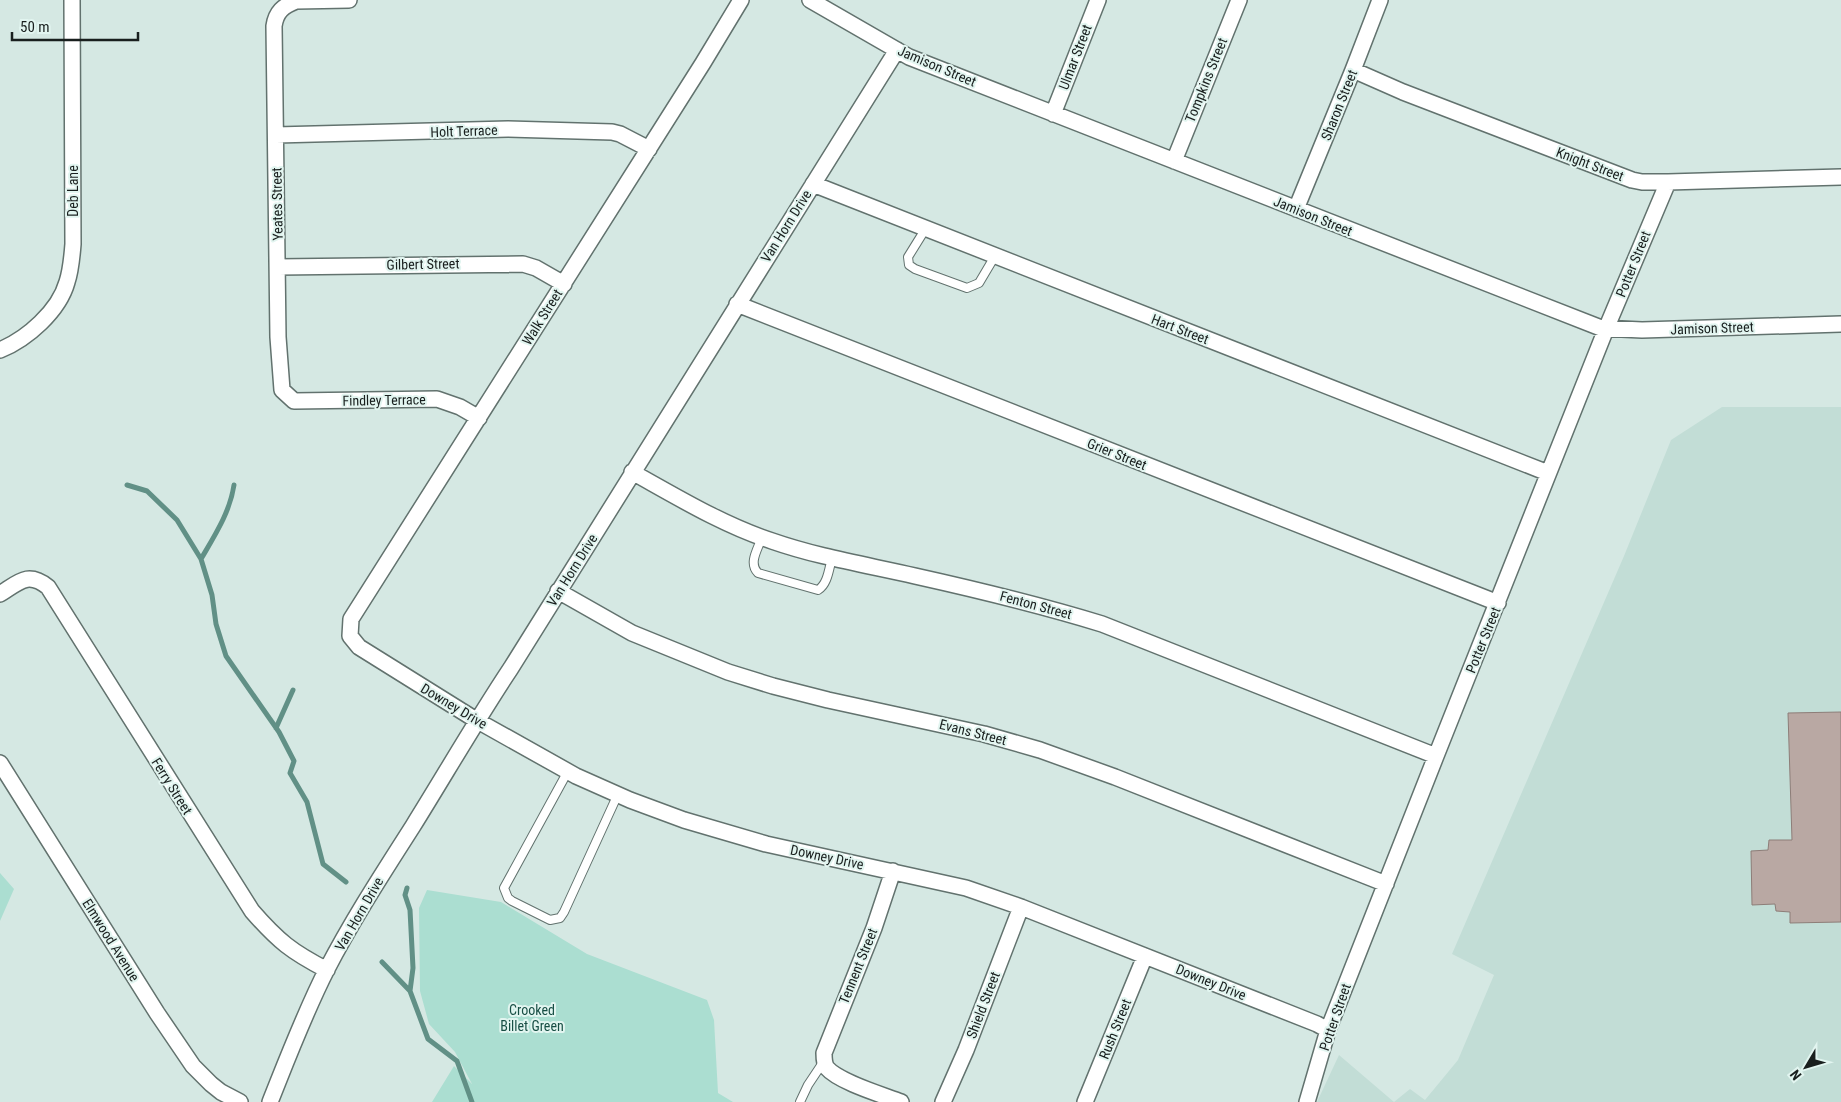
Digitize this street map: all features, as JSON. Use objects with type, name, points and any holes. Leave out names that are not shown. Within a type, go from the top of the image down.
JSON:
[{"type":"street","name":"Deb Lane","points":[[0,350],[12,345],[30,333],[51,311],[67,284],[73,244],[72,0]]},
{"type":"street","name":"Yeates Street","points":[[288,395],[282,390],[279,346],[275,17],[288,4],[296,1],[349,0]]},
{"type":"street","name":"Walk Street","points":[[350,636],[351,619],[564,284],[741,0]]},
{"type":"street","name":"Jamison Street","points":[[810,0],[909,57],[1606,329],[1642,330],[1841,324]]},
{"type":"street","name":"Ulmar Street","points":[[1053,114],[1098,0]]},
{"type":"street","name":"Tompkins Street","points":[[1174,161],[1239,0]]},
{"type":"street","name":"Sharon Street","points":[[1296,209],[1380,0]]},
{"type":"street","name":"Van Horn Drive","points":[[270,1102],[295,1038],[327,970],[362,906],[414,825],[476,720],[897,50]]},
{"type":"street","name":"Knight Street","points":[[1353,70],[1403,92],[1616,175],[1642,182],[1841,177]]},
{"type":"street","name":"Holt Terrace","points":[[276,135],[508,129],[612,132],[620,134],[649,149]]},
{"type":"street","name":"Potter Street","points":[[1307,1102],[1328,1030],[1548,473],[1668,182]]},
{"type":"street","name":"Hart Street","points":[[814,184],[1548,473]]},
{"type":"street","name":"Gilbert Street","points":[[278,267],[515,263],[536,268],[564,284]]},
{"type":"street","name":"Grier Street","points":[[738,304],[1498,603]]},
{"type":"street","name":"Findley Terrace","points":[[288,395],[294,401],[437,399],[460,407],[479,418]]},
{"type":"street","name":"Fenton Street","points":[[632,472],[734,526],[762,537],[832,558],[978,590],[1057,610],[1102,624],[1436,756]]},
{"type":"street","name":"Ferry Street","points":[[0,594],[23,580],[32,578],[40,580],[48,587],[252,911],[271,934],[286,947],[327,970]]},
{"type":"street","name":"Evans Street","points":[[558,591],[632,633],[728,672],[828,700],[984,734],[1040,750],[1115,777],[1386,884]]},
{"type":"street","name":"Downey Drive","points":[[350,636],[359,647],[476,720],[568,772],[618,794],[684,820],[725,833],[766,844],[966,888],[1021,907],[1328,1030]]},
{"type":"street","name":"Elmwood Avenue","points":[[0,762],[193,1066],[216,1088],[240,1102]]},
{"type":"street","name":"Tennent Street","points":[[824,1061],[824,1053],[874,928],[893,871]]},
{"type":"street","name":"Shield Street","points":[[943,1102],[966,1050],[1021,907]]},
{"type":"street","name":"Rush Street","points":[[1085,1102],[1145,956]]},
{"type":"street","points":[[824,1061],[826,1067],[840,1078],[901,1102]]},
{"type":"lane","points":[[926,228],[908,257],[909,265],[915,269],[967,288],[979,284],[995,256]]},
{"type":"lane","points":[[762,537],[753,564],[754,569],[758,572],[818,590],[823,587],[832,558]]},
{"type":"lane","points":[[568,772],[504,888],[508,898],[512,901],[550,920],[560,918],[564,912],[618,794]]},
{"type":"lane","points":[[800,1102],[808,1085],[824,1061]]},
{"type":"shaded area","points":[[1722,407],[1841,407],[1841,1102],[1394,1102],[1410,1089],[1425,1100],[1458,1060],[1494,975],[1452,954],[1624,556],[1671,440]]},
{"type":"shaded area","points":[[1339,1055],[1394,1102],[1317,1102]]},
{"type":"green space","points":[[0,873],[14,889],[0,921]]},
{"type":"green space","name":"Crooked Billet Green","points":[[427,890],[501,902],[587,954],[707,1000],[714,1020],[718,1093],[733,1102],[432,1102],[454,1066],[472,1084],[455,1052],[429,1024],[420,991],[419,908]]},
{"type":"building","points":[[1841,712],[1841,922],[1790,923],[1790,912],[1776,911],[1775,904],[1752,905],[1751,851],[1768,850],[1769,840],[1792,840],[1788,713]]},
{"type":"waterway","points":[[127,485],[147,491],[177,520],[201,559],[212,595],[216,624],[226,656],[279,732],[294,761],[290,773],[307,802],[323,864],[346,882]]},
{"type":"waterway","points":[[201,559],[217,532],[229,505],[234,485]]},
{"type":"waterway","points":[[276,728],[293,690]]},
{"type":"waterway","points":[[407,888],[405,895],[410,910],[413,968],[410,991]]},
{"type":"waterway","points":[[382,962],[410,991],[428,1039],[457,1061],[472,1102]]}]
